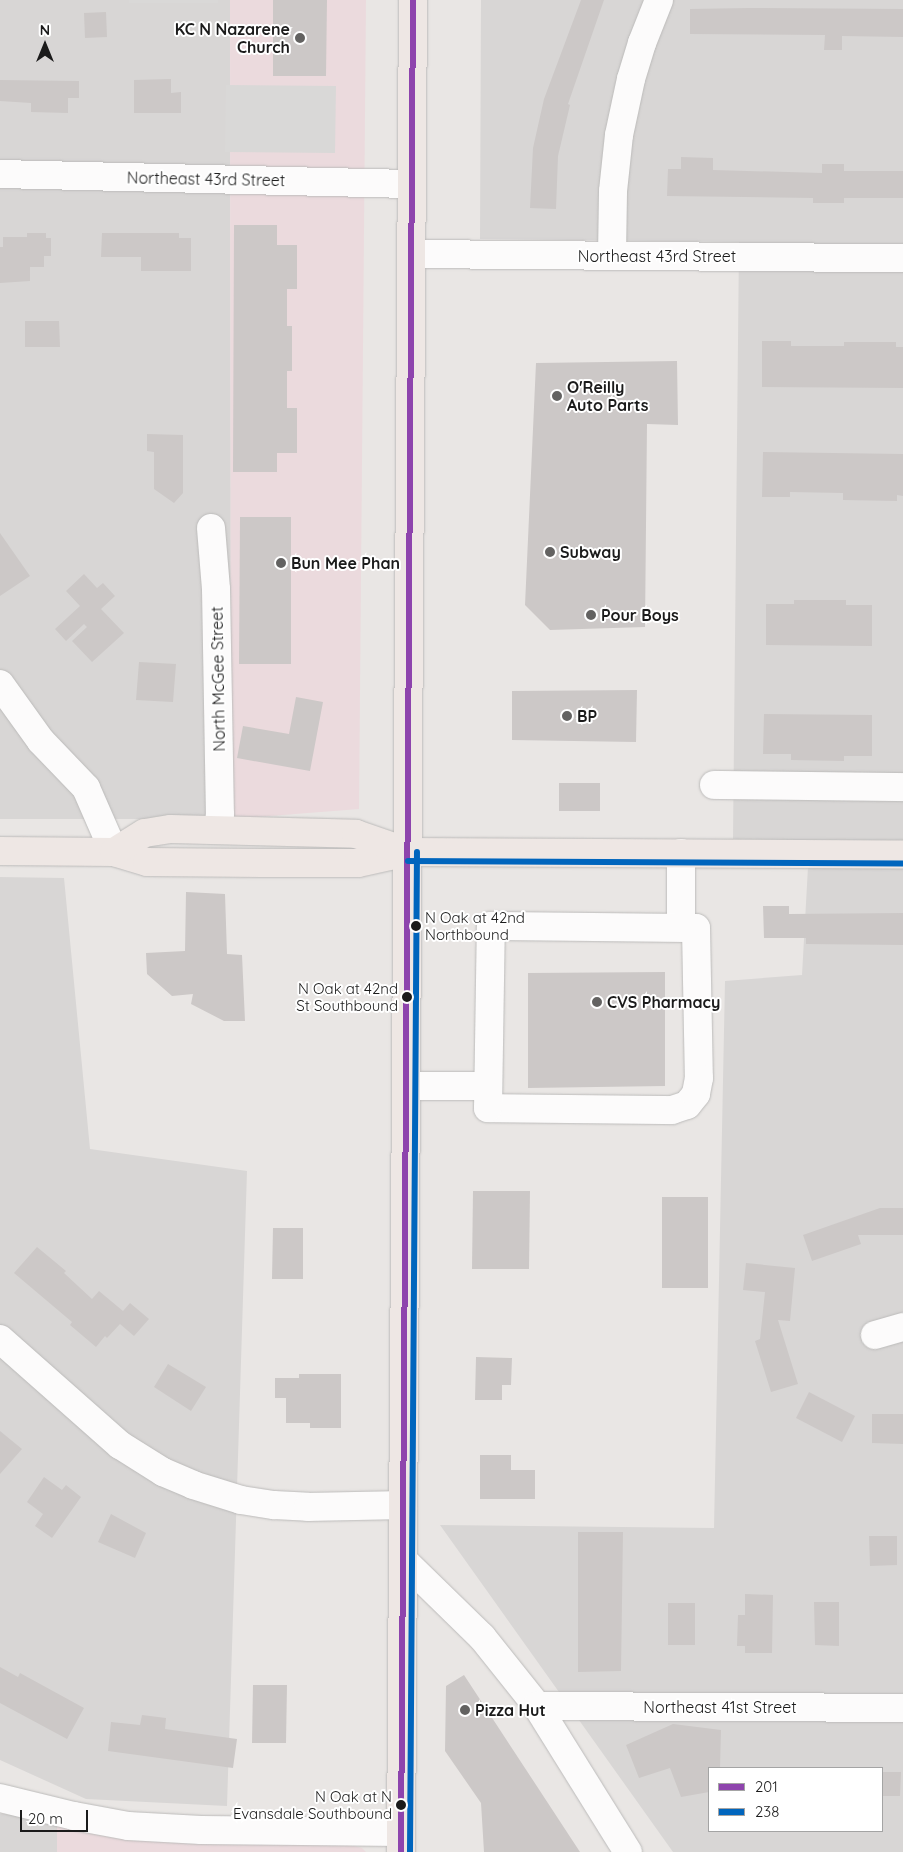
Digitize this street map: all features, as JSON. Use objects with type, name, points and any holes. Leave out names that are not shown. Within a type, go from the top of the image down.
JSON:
[{"type":"main road","points":[[401,1842],[413,0]]},
{"type":"main road","points":[[114,852],[144,833],[171,829],[356,834],[408,852]]},
{"type":"main road","points":[[0,850],[114,852],[147,862],[358,863],[408,852],[903,855]]},
{"type":"street","points":[[612,256],[613,191],[619,134],[631,79],[642,42],[659,0]]},
{"type":"street","name":"Northeast 43rd Street","points":[[0,174],[412,184]]},
{"type":"street","name":"Northeast 43rd Street","points":[[412,254],[903,258]]},
{"type":"street","name":"North McGee Street","points":[[212,528],[217,599],[220,814],[218,830]]},
{"type":"street","points":[[0,684],[41,740],[86,788],[114,852]]},
{"type":"street","points":[[714,785],[903,787]]},
{"type":"street","points":[[681,853],[681,928]]},
{"type":"street","points":[[491,926],[696,928],[698,1078],[696,1094],[687,1105],[672,1110],[488,1108],[488,1086],[491,926]]},
{"type":"street","points":[[406,1086],[488,1086]]},
{"type":"street","points":[[875,1335],[903,1327]]},
{"type":"street","points":[[0,1339],[120,1445],[163,1472],[193,1485],[241,1500],[274,1506],[403,1505]]},
{"type":"street","points":[[404,1561],[482,1637],[537,1706],[628,1852]]},
{"type":"street","name":"Northeast 41st Street","points":[[537,1706],[903,1708]]},
{"type":"street","points":[[0,1799],[128,1826],[232,1841],[401,1842]]},
{"type":"shaded area","points":[[0,0],[230,0],[231,819],[0,819]]},
{"type":"shaded area","points":[[129,0],[218,0],[218,3],[129,3]]},
{"type":"shaded area","points":[[230,0],[366,0],[359,809],[231,819]]},
{"type":"shaded area","points":[[481,0],[903,0],[903,842],[733,839],[739,242],[480,239]]},
{"type":"shaded area","points":[[226,85],[336,86],[335,153],[225,152]]},
{"type":"shaded area","points":[[808,867],[903,868],[903,1852],[673,1852],[440,1525],[714,1528],[725,981],[802,975]]},
{"type":"shaded area","points":[[0,877],[64,878],[90,1149],[247,1171],[227,1806],[86,1799],[0,1760]]},
{"type":"shaded area","points":[[0,1814],[19,1815],[57,1824],[57,1852],[0,1852]]},
{"type":"shaded area","points":[[57,1824],[114,1838],[163,1842],[346,1844],[362,1848],[366,1852],[57,1852]]},
{"type":"building","name":"KC N Nazarene Church","points":[[273,0],[327,0],[326,76],[273,76]]},
{"type":"building","points":[[581,0],[604,0],[568,104],[570,105],[558,156],[556,209],[530,208],[533,148],[544,99]]},
{"type":"building","points":[[690,9],[903,9],[903,37],[842,36],[842,50],[824,50],[825,35],[690,34]]},
{"type":"building","points":[[106,12],[107,37],[85,38],[84,13]]},
{"type":"building","points":[[171,79],[171,93],[181,92],[181,113],[134,113],[134,80]]},
{"type":"building","points":[[0,80],[79,81],[79,98],[68,98],[68,113],[31,112],[31,103],[0,101]]},
{"type":"building","points":[[681,157],[713,158],[713,170],[822,173],[822,164],[844,164],[844,171],[903,171],[903,198],[844,198],[844,203],[813,203],[813,198],[667,196],[668,169],[681,169]]},
{"type":"building","points":[[234,225],[277,225],[277,245],[297,245],[297,289],[287,289],[287,326],[292,326],[292,371],[287,371],[287,408],[297,408],[297,453],[277,453],[277,472],[233,472]]},
{"type":"building","points":[[27,233],[46,233],[46,238],[51,238],[51,256],[44,256],[44,267],[30,267],[30,281],[0,283],[0,247],[3,247],[3,237],[27,237]]},
{"type":"building","points":[[102,233],[179,233],[179,238],[191,238],[191,271],[141,271],[141,257],[101,257]]},
{"type":"building","points":[[25,321],[59,321],[60,347],[25,347]]},
{"type":"building","points":[[762,341],[791,341],[791,346],[844,346],[844,342],[896,342],[896,347],[903,347],[903,388],[762,387]]},
{"type":"building","points":[[677,361],[678,425],[647,424],[645,627],[550,630],[525,605],[536,363]]},
{"type":"building","points":[[147,434],[183,435],[183,493],[174,503],[154,489],[154,452],[147,451]]},
{"type":"building","points":[[763,452],[903,454],[903,496],[897,495],[897,501],[843,500],[843,493],[790,492],[790,497],[762,497]]},
{"type":"building","points":[[240,517],[291,517],[291,664],[239,664]]},
{"type":"building","points":[[0,533],[30,576],[0,596]]},
{"type":"building","points":[[84,574],[97,588],[103,583],[115,596],[101,609],[124,633],[92,662],[72,641],[87,627],[84,624],[66,641],[55,629],[80,606],[66,591]]},
{"type":"building","points":[[794,600],[846,600],[846,605],[872,605],[872,646],[766,645],[766,604],[794,604]]},
{"type":"building","points":[[139,662],[176,664],[173,702],[136,700]]},
{"type":"building","points":[[637,690],[636,742],[512,740],[512,691]]},
{"type":"building","points":[[296,697],[323,702],[310,771],[237,758],[243,726],[289,734]]},
{"type":"building","points":[[764,714],[872,715],[872,756],[844,756],[844,761],[791,760],[791,754],[763,754]]},
{"type":"building","points":[[559,783],[600,783],[600,811],[559,811]]},
{"type":"building","points":[[186,892],[225,894],[227,954],[242,955],[245,1021],[224,1021],[191,1004],[193,994],[172,996],[147,974],[146,953],[185,951]]},
{"type":"building","points":[[763,906],[789,906],[789,914],[903,913],[903,945],[806,944],[806,938],[764,938]]},
{"type":"building","name":"CVS Pharmacy","points":[[665,972],[665,1086],[528,1088],[528,973]]},
{"type":"building","points":[[473,1191],[530,1191],[529,1269],[472,1269]]},
{"type":"building","points":[[662,1197],[708,1197],[708,1288],[662,1288]]},
{"type":"building","points":[[880,1208],[903,1208],[903,1235],[858,1235],[861,1244],[812,1261],[803,1235]]},
{"type":"building","points":[[273,1228],[303,1228],[303,1279],[272,1279]]},
{"type":"building","points":[[37,1247],[66,1271],[64,1273],[92,1299],[99,1291],[123,1311],[130,1303],[149,1319],[134,1336],[120,1324],[107,1338],[105,1336],[96,1347],[70,1325],[72,1322],[14,1273]]},
{"type":"building","points":[[746,1263],[795,1268],[790,1321],[778,1320],[798,1384],[771,1392],[755,1341],[760,1339],[765,1292],[743,1290]]},
{"type":"building","points":[[476,1357],[512,1358],[511,1385],[502,1385],[502,1400],[475,1400]]},
{"type":"building","points":[[168,1364],[206,1387],[191,1411],[154,1387]]},
{"type":"building","points":[[299,1374],[341,1374],[341,1428],[310,1428],[310,1423],[286,1423],[286,1398],[275,1398],[275,1378],[299,1378]]},
{"type":"building","points":[[809,1392],[855,1416],[842,1442],[796,1418]]},
{"type":"building","points":[[872,1414],[903,1414],[903,1444],[872,1443]]},
{"type":"building","points":[[0,1431],[22,1449],[0,1474]]},
{"type":"building","points":[[480,1455],[511,1455],[511,1470],[535,1470],[535,1499],[480,1499]]},
{"type":"building","points":[[44,1477],[62,1490],[66,1485],[81,1497],[52,1538],[35,1526],[43,1514],[27,1502]]},
{"type":"building","points":[[111,1514],[146,1533],[135,1558],[98,1542]]},
{"type":"building","points":[[578,1532],[623,1532],[621,1671],[578,1672]]},
{"type":"building","points":[[869,1536],[897,1536],[897,1565],[870,1566]]},
{"type":"building","points":[[745,1594],[773,1595],[772,1653],[745,1653],[745,1646],[737,1646],[738,1615],[745,1615]]},
{"type":"building","points":[[814,1602],[839,1602],[839,1646],[815,1645]]},
{"type":"building","points":[[668,1603],[695,1603],[695,1645],[668,1645]]},
{"type":"building","points":[[0,1667],[18,1677],[20,1673],[84,1708],[67,1739],[0,1703]]},
{"type":"building","points":[[464,1675],[580,1852],[484,1852],[481,1803],[445,1751],[446,1686]]},
{"type":"building","points":[[253,1685],[287,1685],[286,1743],[252,1743]]},
{"type":"building","points":[[142,1715],[166,1718],[165,1729],[237,1739],[233,1768],[108,1751],[111,1722],[140,1725]]},
{"type":"building","points":[[673,1724],[721,1730],[720,1767],[708,1767],[708,1792],[681,1797],[670,1768],[639,1778],[626,1745]]},
{"type":"building","points":[[883,1772],[901,1772],[900,1796],[883,1796]]},
{"type":"transit line","name":"201","points":[[401,1852],[413,0]]},
{"type":"transit line","name":"238","points":[[410,1852],[417,852]]},
{"type":"transit line","name":"238","points":[[408,861],[903,864]]},
{"type":"place","name":"KC N Nazarene Church","points":[[300,38]]},
{"type":"place","name":"O'Reilly Auto Parts","points":[[557,396]]},
{"type":"place","name":"Subway","points":[[550,552]]},
{"type":"place","name":"Bun Mee Phan","points":[[281,563]]},
{"type":"place","name":"Pour Boys","points":[[591,615]]},
{"type":"place","name":"BP","points":[[567,716]]},
{"type":"place","name":"N Oak at 42nd Northbound","points":[[416,926]]},
{"type":"place","name":"N Oak at 42nd St Southbound","points":[[407,997]]},
{"type":"place","name":"CVS Pharmacy","points":[[597,1002]]},
{"type":"place","name":"Pizza Hut","points":[[465,1710]]},
{"type":"place","name":"N Oak at N Evansdale Southbound","points":[[401,1805]]}]
